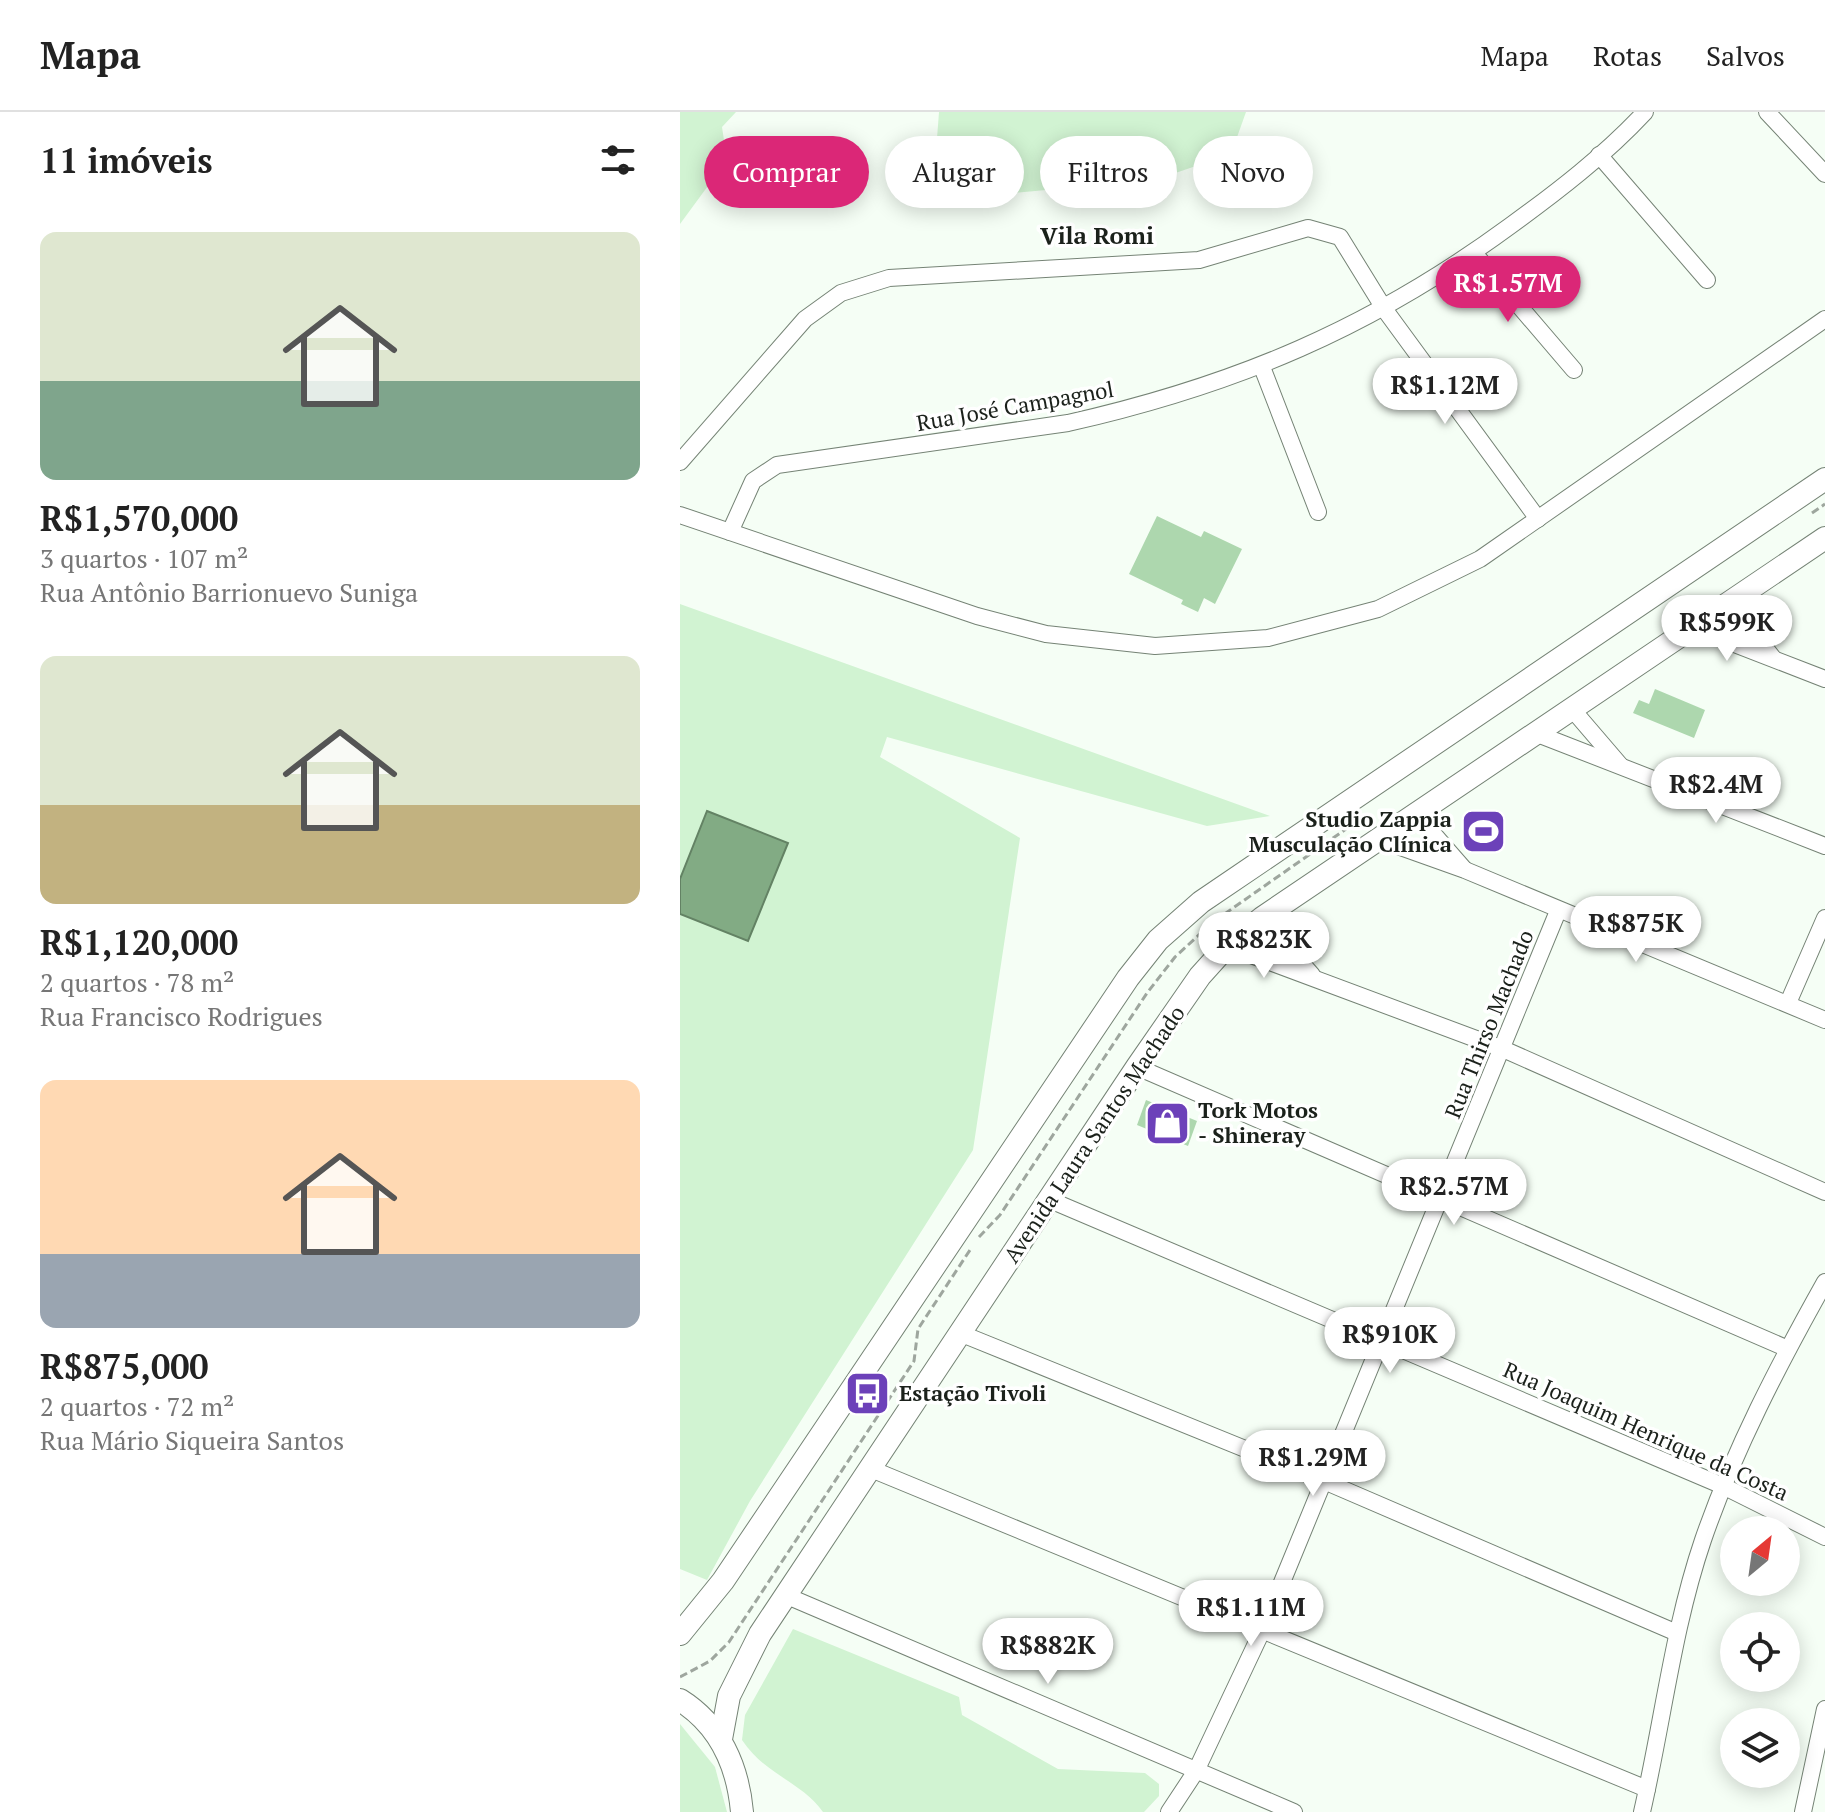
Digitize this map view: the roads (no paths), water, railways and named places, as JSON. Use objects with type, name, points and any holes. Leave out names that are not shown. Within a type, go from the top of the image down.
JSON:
[{"type":"main road","points":[[680,1634],[730,1570],[994,1172],[1158,940],[1201,902],[1825,479]]},
{"type":"main road","name":"Avenida Laura Santos Machado","points":[[721,1739],[729,1696],[760,1634],[1137,1067],[1200,976],[1227,946],[1262,918],[1535,733],[1696,629],[1825,538]]},
{"type":"main road","points":[[680,1700],[721,1739],[732,1761],[742,1812]]},
{"type":"street","name":"Rua José Campagnol","points":[[730,532],[753,481],[777,465],[1068,423],[1154,402],[1262,367],[1385,310],[1474,253],[1599,155],[1645,112]]},
{"type":"street","points":[[1767,112],[1825,174]]},
{"type":"street","points":[[1599,155],[1707,280]]},
{"type":"street","points":[[680,462],[805,319],[828,300],[871,282],[1199,260],[1308,228],[1340,237],[1385,310],[1538,519]]},
{"type":"street","points":[[1474,253],[1574,370]]},
{"type":"street","points":[[680,515],[1011,626],[1105,643],[1193,646],[1293,633],[1378,609],[1469,566],[1825,319]]},
{"type":"street","points":[[1262,367],[1318,512]]},
{"type":"street","points":[[1731,604],[1774,659]]},
{"type":"street","points":[[1696,629],[1825,679]]},
{"type":"street","points":[[1572,709],[1621,766]]},
{"type":"street","points":[[1535,733],[1825,846]]},
{"type":"street","points":[[1416,814],[1465,870]]},
{"type":"street","points":[[1378,839],[1465,870],[1825,1020]]},
{"type":"street","name":"Rua Thirso Machado","points":[[1169,1812],[1196,1771],[1262,1631],[1558,911]]},
{"type":"street","points":[[1262,918],[1313,977]]},
{"type":"street","points":[[1788,1003],[1825,918]]},
{"type":"street","points":[[1227,946],[1503,1049],[1825,1192]]},
{"type":"street","points":[[1137,1067],[1788,1349]]},
{"type":"street","name":"Rua Joaquim Henrique da Costa","points":[[1050,1200],[1723,1486],[1825,1537]]},
{"type":"street","points":[[1642,1812],[1677,1633],[1702,1542],[1723,1486],[1788,1349],[1825,1282]]},
{"type":"street","points":[[962,1334],[1324,1481],[1677,1633]]},
{"type":"street","points":[[871,1469],[1647,1789]]},
{"type":"street","points":[[787,1596],[1294,1812]]},
{"type":"street","points":[[1803,1812],[1825,1709]]},
{"type":"place","name":"Studio Zappia Musculação Clínica","points":[[1483,832]]},
{"type":"place","name":"Tork Motos - Shineray","points":[[1167,1123]]},
{"type":"place","name":"Estação Tivoli","points":[[868,1393]]},
{"type":"district","name":"Vila Romi","points":[[1097,236]]}]
